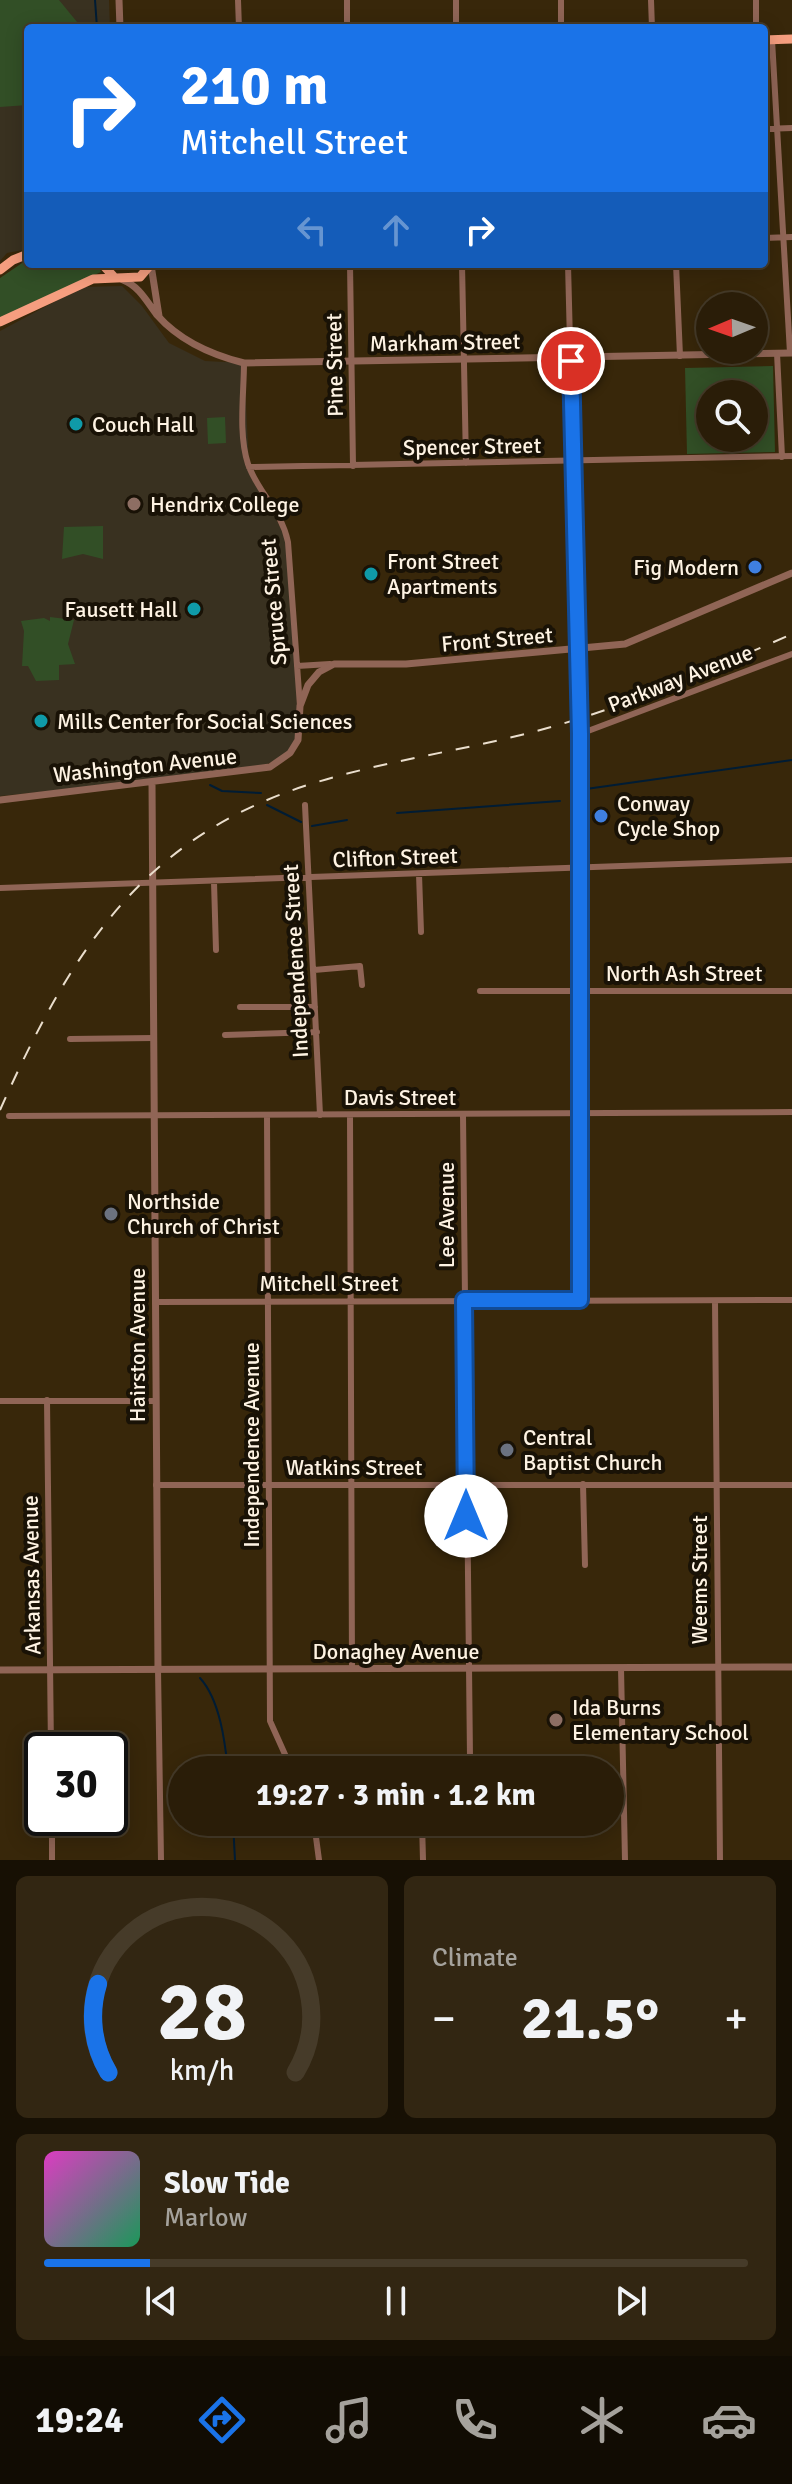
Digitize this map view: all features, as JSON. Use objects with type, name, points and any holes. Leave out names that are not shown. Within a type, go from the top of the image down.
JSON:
[{"type":"main road","points":[[768,40],[792,39]]},
{"type":"main road","points":[[0,270],[24,256]]},
{"type":"main road","points":[[107,268],[119,279]]},
{"type":"main road","points":[[0,322],[81,283],[140,277],[148,268]]},
{"type":"street","points":[[119,0],[120,24]]},
{"type":"street","points":[[238,0],[239,24]]},
{"type":"street","points":[[347,0],[347,24]]},
{"type":"street","points":[[456,0],[456,24]]},
{"type":"street","points":[[561,0],[561,24]]},
{"type":"street","points":[[651,0],[652,24]]},
{"type":"street","points":[[756,0],[756,24]]},
{"type":"street","points":[[768,40],[777,128],[791,353]]},
{"type":"street","points":[[768,129],[792,128]]},
{"type":"street","points":[[768,238],[792,237]]},
{"type":"street","points":[[152,268],[160,318]]},
{"type":"street","name":"Pine Street","points":[[350,268],[353,466]]},
{"type":"street","points":[[462,268],[466,463]]},
{"type":"street","points":[[568,268],[580,734],[583,1113],[580,1300]]},
{"type":"street","points":[[676,268],[680,356]]},
{"type":"street","name":"Markham Street","points":[[119,279],[134,287],[160,318],[199,347],[244,363],[791,353]]},
{"type":"street","points":[[777,353],[782,457]]},
{"type":"street","name":"Spruce Street","points":[[244,363],[245,449],[249,467],[284,523],[300,706]]},
{"type":"street","name":"Spencer Street","points":[[249,467],[792,456]]},
{"type":"street","name":"Front Street","points":[[297,666],[406,664],[576,651],[633,642],[792,573]]},
{"type":"street","name":"Parkway Avenue","points":[[580,734],[792,654]]},
{"type":"street","points":[[300,706],[310,681],[334,664]]},
{"type":"street","name":"Washington Avenue","points":[[0,800],[270,767],[290,753],[301,725],[300,706]]},
{"type":"street","name":"Hairston Avenue","points":[[152,783],[155,1485],[161,1860]]},
{"type":"street","name":"Independence Street","points":[[305,805],[320,1115]]},
{"type":"street","name":"Clifton Street","points":[[0,888],[792,860]]},
{"type":"street","points":[[419,874],[421,932]]},
{"type":"street","points":[[214,882],[216,950]]},
{"type":"street","points":[[314,970],[360,966],[362,985]]},
{"type":"street","name":"North Ash Street","points":[[480,991],[792,991]]},
{"type":"street","points":[[240,1007],[315,1007]]},
{"type":"street","points":[[225,1035],[317,1032]]},
{"type":"street","points":[[70,1039],[153,1038]]},
{"type":"street","name":"Davis Street","points":[[9,1116],[792,1112]]},
{"type":"street","points":[[350,1115],[352,1669]]},
{"type":"street","name":"Lee Avenue","points":[[463,1115],[470,1756]]},
{"type":"street","name":"Independence Avenue","points":[[267,1116],[270,1721],[286,1756]]},
{"type":"street","name":"Mitchell Street","points":[[155,1302],[792,1300]]},
{"type":"street","name":"Weems Street","points":[[715,1301],[720,1860]]},
{"type":"street","name":"Arkansas Avenue","points":[[47,1400],[51,1732]]},
{"type":"street","points":[[0,1401],[156,1401]]},
{"type":"street","points":[[583,1484],[585,1565]]},
{"type":"street","name":"Watkins Street","points":[[155,1485],[792,1485]]},
{"type":"street","name":"Donaghey Avenue","points":[[0,1670],[792,1667]]},
{"type":"street","points":[[621,1668],[625,1860]]},
{"type":"street","points":[[52,1836],[52,1860]]},
{"type":"street","points":[[316,1836],[319,1860]]},
{"type":"street","points":[[422,1836],[423,1860]]},
{"type":"shaded area","points":[[0,0],[109,0],[110,24],[24,24],[24,250],[7,253],[0,261]]},
{"type":"shaded area","name":"Hendrix College","points":[[122,286],[142,306],[169,343],[205,361],[244,363],[249,467],[288,542],[301,725],[290,753],[253,771],[0,796],[0,331],[82,287]]},
{"type":"green space","points":[[0,0],[59,0],[79,24],[24,24],[24,105],[0,107]]},
{"type":"green space","points":[[24,262],[24,268],[99,268],[101,272],[0,318],[0,278]]},
{"type":"green space","points":[[773,366],[775,452],[687,454],[685,368]]},
{"type":"green space","points":[[225,417],[226,443],[208,444],[207,418]]},
{"type":"green space","points":[[103,526],[103,559],[83,554],[62,559],[64,527]]},
{"type":"green space","points":[[50,617],[74,620],[68,644],[75,664],[59,665],[59,680],[36,681],[28,666],[22,666],[24,631],[21,621],[44,618],[50,621]]},
{"type":"waterway","points":[[95,0],[97,24]]},
{"type":"waterway","points":[[586,789],[792,760]]},
{"type":"waterway","points":[[210,785],[222,791],[261,793]]},
{"type":"waterway","points":[[397,813],[560,801]]},
{"type":"waterway","points":[[267,805],[301,822]]},
{"type":"waterway","points":[[312,826],[347,820]]},
{"type":"waterway","points":[[200,1678],[217,1709],[226,1756]]},
{"type":"waterway","points":[[234,1836],[235,1860]]},
{"type":"railway","points":[[0,1110],[26,1053],[84,952],[118,908],[157,869],[202,835],[254,806],[314,783],[556,726],[692,677],[792,634]]},
{"type":"place","name":"Couch Hall","points":[[76,424]]},
{"type":"place","name":"Hendrix College","points":[[134,504]]},
{"type":"place","name":"Fig Modern","points":[[755,567]]},
{"type":"place","name":"Front Street Apartments","points":[[371,574]]},
{"type":"place","name":"Fausett Hall","points":[[194,609]]},
{"type":"place","name":"Mills Center for Social Sciences","points":[[41,721]]},
{"type":"place","name":"Conway Cycle Shop","points":[[601,816]]},
{"type":"place","name":"Northside Church of Christ","points":[[111,1214]]},
{"type":"place","name":"Central Baptist Church","points":[[507,1450]]},
{"type":"place","name":"Ida Burns Elementary School","points":[[556,1720]]},
{"type":"route","points":[[466,1516],[464,1300],[580,1300],[583,1113],[580,734],[571,361]]}]
